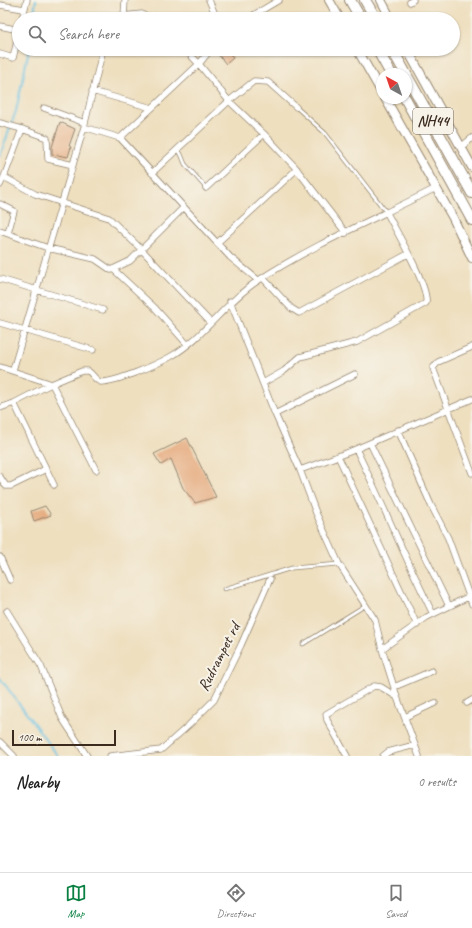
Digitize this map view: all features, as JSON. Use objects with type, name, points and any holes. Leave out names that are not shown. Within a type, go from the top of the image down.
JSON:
[{"type":"highway","points":[[350,0],[356,12]]},
{"type":"highway","points":[[365,0],[372,12]]},
{"type":"highway","points":[[381,56],[388,68]]},
{"type":"highway","name":"NH44","points":[[396,56],[472,193]]},
{"type":"highway","name":"NH44","points":[[408,104],[472,220]]},
{"type":"street","points":[[23,12],[27,0]]},
{"type":"street","points":[[124,12],[125,0]]},
{"type":"street","points":[[209,0],[214,12]]},
{"type":"street","points":[[330,0],[336,12]]},
{"type":"street","points":[[381,0],[387,12]]},
{"type":"street","points":[[259,12],[277,1]]},
{"type":"street","points":[[0,5],[24,9]]},
{"type":"street","points":[[0,26],[12,29]]},
{"type":"street","points":[[0,54],[13,58],[13,56]]},
{"type":"street","points":[[13,370],[84,125],[101,56]]},
{"type":"street","points":[[192,56],[229,101],[264,134],[297,169],[346,233]]},
{"type":"street","points":[[120,138],[199,64],[205,56]]},
{"type":"street","points":[[361,56],[376,82]]},
{"type":"street","points":[[411,56],[472,167]]},
{"type":"street","points":[[152,173],[229,101],[254,81],[268,82],[296,106]]},
{"type":"street","points":[[92,91],[152,108]]},
{"type":"street","points":[[388,104],[436,188],[472,258]]},
{"type":"street","points":[[44,108],[120,138],[183,208],[217,243],[260,279],[291,308],[299,313],[408,254]]},
{"type":"street","points":[[1,124],[47,138],[48,159],[72,165]]},
{"type":"street","points":[[0,185],[20,129]]},
{"type":"street","points":[[206,188],[264,134]]},
{"type":"street","points":[[461,147],[472,138]]},
{"type":"street","points":[[217,243],[297,169]]},
{"type":"street","points":[[4,177],[35,194],[110,218],[211,323]]},
{"type":"street","points":[[0,408],[82,371],[88,371],[96,380],[102,382],[127,375],[170,357],[200,335],[230,301],[260,279],[301,256],[436,188]]},
{"type":"street","points":[[0,204],[14,212],[8,233]]},
{"type":"street","points":[[0,231],[48,248],[95,259],[111,270],[130,261],[183,208]]},
{"type":"street","points":[[263,383],[284,372],[300,357],[357,342],[424,305],[427,301],[418,273],[387,213]]},
{"type":"street","points":[[114,268],[187,344]]},
{"type":"street","points":[[0,279],[103,310]]},
{"type":"street","points":[[230,301],[275,414],[300,470],[316,513],[339,564],[375,620],[382,649],[397,697],[419,756]]},
{"type":"street","points":[[0,323],[93,350]]},
{"type":"street","points":[[472,347],[438,362],[434,366],[472,473]]},
{"type":"street","points":[[0,367],[52,384],[96,470]]},
{"type":"street","points":[[275,414],[355,374]]},
{"type":"street","points":[[300,470],[356,449],[448,408],[472,399]]},
{"type":"street","points":[[0,402],[11,404]]},
{"type":"street","points":[[11,404],[54,485]]},
{"type":"street","points":[[398,430],[431,505],[448,538],[472,604]]},
{"type":"street","points":[[370,443],[449,606]]},
{"type":"street","points":[[356,449],[383,505],[410,569],[433,614]]},
{"type":"street","points":[[338,456],[417,625]]},
{"type":"street","points":[[0,478],[2,487],[11,486],[46,469]]},
{"type":"street","points":[[0,556],[10,580]]},
{"type":"street","name":"Rudrampet rd","points":[[110,756],[161,750],[214,700],[241,646],[270,579]]},
{"type":"street","points":[[382,649],[433,614],[470,596]]},
{"type":"street","points":[[7,611],[40,666],[62,718],[86,754],[78,756]]},
{"type":"street","points":[[394,687],[432,670]]},
{"type":"street","points":[[347,756],[327,720],[326,714],[374,686],[381,687],[397,697]]},
{"type":"street","points":[[404,717],[435,703]]},
{"type":"street","points":[[0,742],[14,756]]},
{"type":"street","points":[[384,756],[388,752],[415,744]]},
{"type":"lane","points":[[296,106],[325,133],[387,213]]},
{"type":"lane","points":[[177,149],[185,164],[206,188]]},
{"type":"lane","points":[[224,589],[292,568],[339,564]]},
{"type":"lane","points":[[303,644],[366,606]]},
{"type":"building","points":[[219,56],[232,56],[233,58],[226,64]]},
{"type":"building","points":[[60,122],[75,129],[69,146],[71,147],[68,157],[52,154],[52,147]]},
{"type":"building","points":[[187,438],[216,497],[195,503],[183,488],[171,459],[161,465],[154,454]]},
{"type":"building","points":[[45,506],[51,515],[34,521],[31,511]]},
{"type":"waterway","points":[[34,12],[36,0]]},
{"type":"waterway","points":[[0,156],[16,111],[28,56]]},
{"type":"waterway","points":[[0,678],[58,756]]}]
